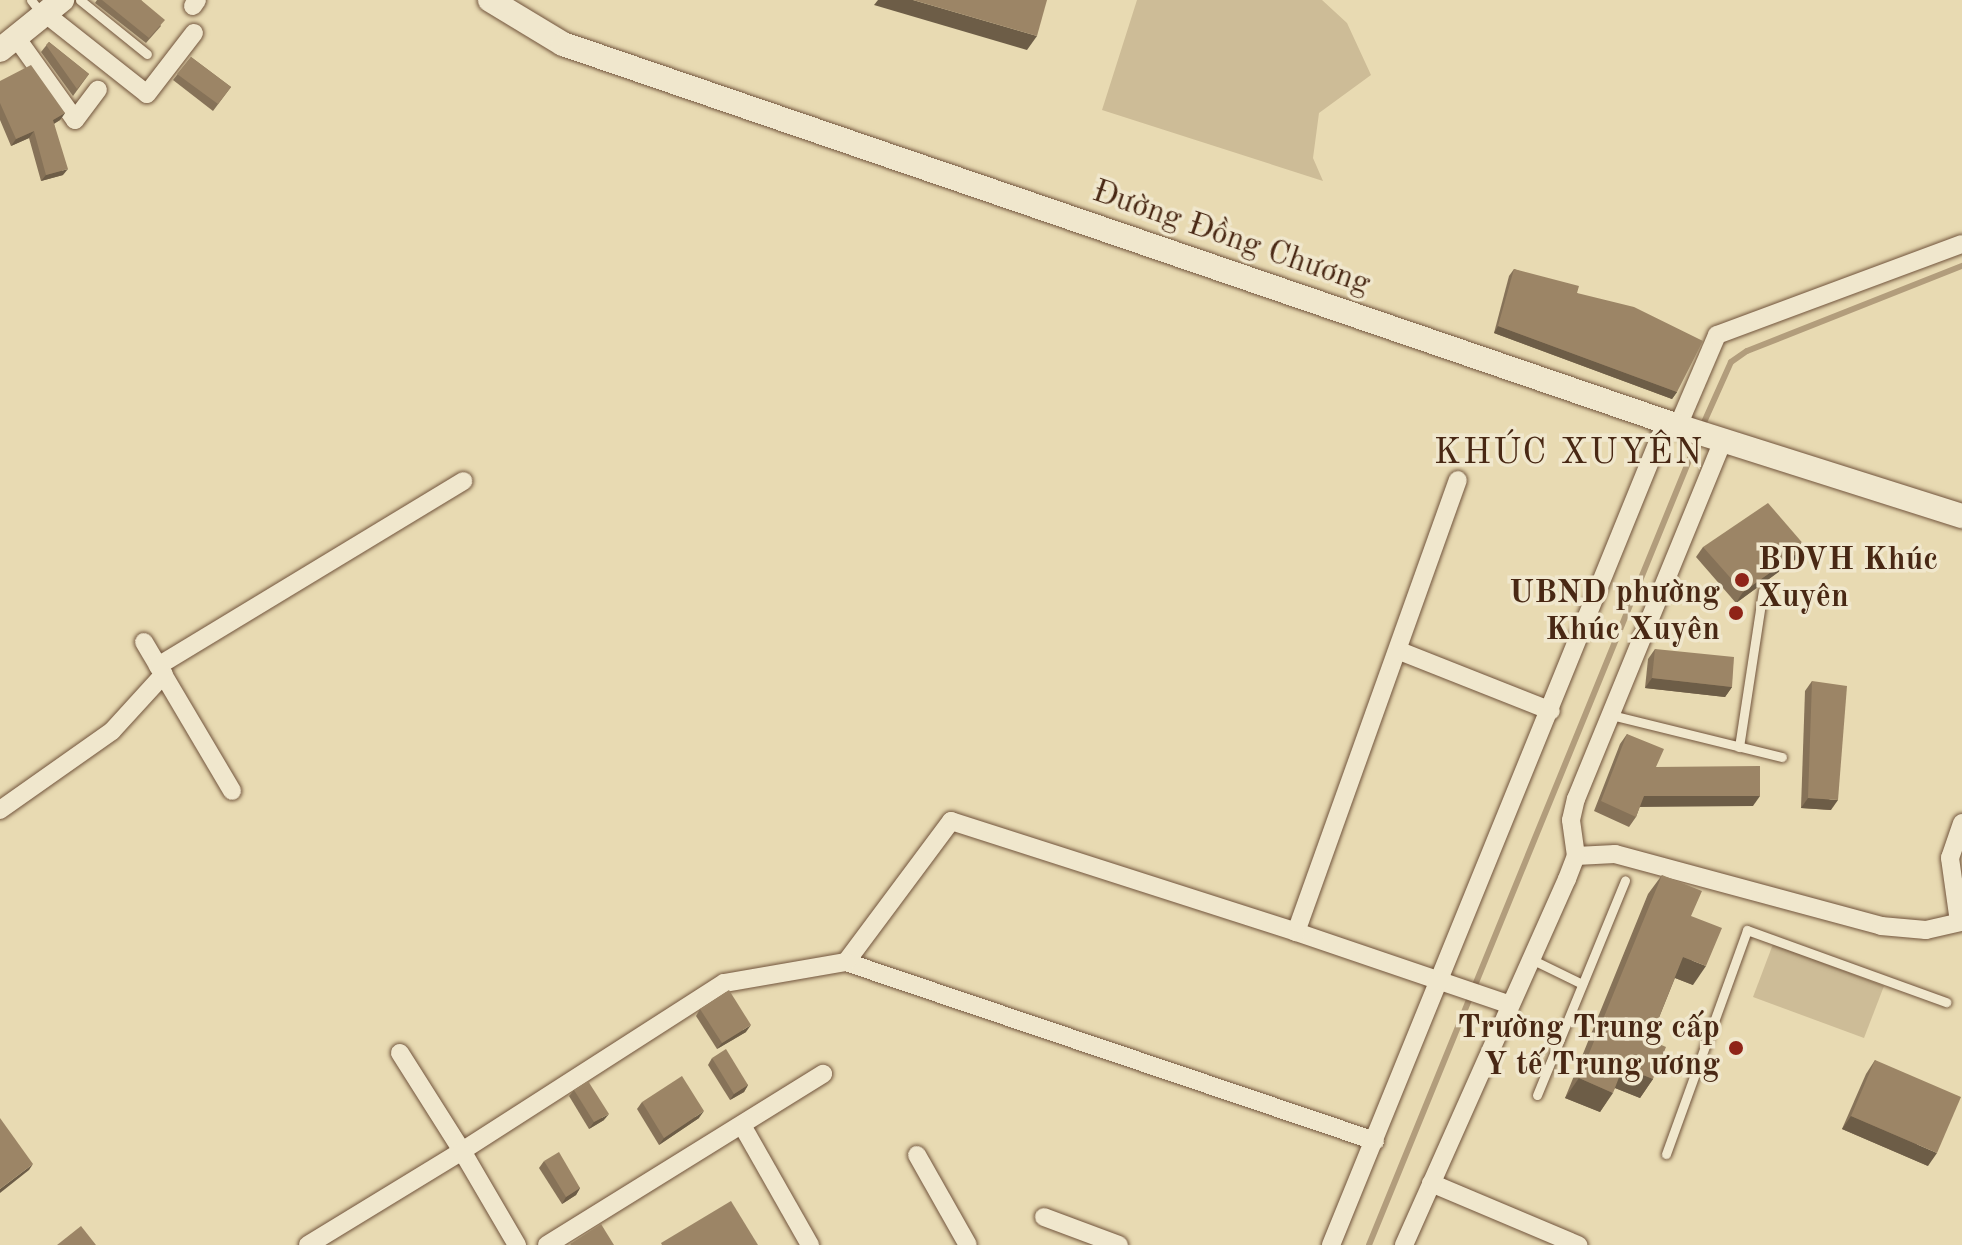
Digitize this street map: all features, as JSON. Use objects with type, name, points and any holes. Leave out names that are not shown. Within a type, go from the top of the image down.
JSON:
[{"type":"street","name":"Đường Đồng Chương","points":[[490,0],[563,44],[1692,431],[1962,516]]},
{"type":"street","points":[[98,90],[75,120],[9,45],[46,8],[147,94],[194,33]]},
{"type":"street","points":[[1404,1245],[1501,1001],[1528,958],[1576,856],[1572,813],[1611,715],[1717,335],[1962,244]]},
{"type":"street","points":[[1331,1245],[1446,982],[1551,711],[1692,431]]},
{"type":"street","points":[[1296,932],[1402,652],[1458,480]]},
{"type":"street","points":[[0,810],[112,731],[161,670],[463,481]]},
{"type":"street","points":[[144,642],[232,791]]},
{"type":"street","points":[[1402,652],[1551,711]]},
{"type":"street","points":[[846,962],[951,821],[1501,1001]]},
{"type":"street","points":[[1576,856],[1615,854],[1881,926],[1926,930],[1960,922],[1950,858],[1951,839],[1962,823]]},
{"type":"street","points":[[308,1245],[462,1151],[724,983],[846,962],[1375,1141]]},
{"type":"street","points":[[400,1053],[517,1245]]},
{"type":"street","points":[[547,1245],[743,1127],[823,1074]]},
{"type":"street","points":[[743,1127],[810,1245]]},
{"type":"street","points":[[917,1155],[968,1245]]},
{"type":"street","points":[[1431,1183],[1578,1245]]},
{"type":"street","points":[[1044,1217],[1119,1245]]},
{"type":"lane","points":[[80,0],[147,54]]},
{"type":"lane","points":[[1739,747],[1763,591]]},
{"type":"lane","points":[[1611,715],[1782,757]]},
{"type":"lane","points":[[1537,1095],[1625,880]]},
{"type":"lane","points":[[1666,1154],[1747,930],[1946,1002]]},
{"type":"lane","points":[[1528,958],[1582,984]]},
{"type":"shaded area","points":[[1137,0],[1322,0],[1347,23],[1371,75],[1319,113],[1313,158],[1323,181],[1102,110]]},
{"type":"shaded area","points":[[1773,944],[1884,986],[1864,1038],[1753,997]]},
{"type":"building","points":[[102,0],[141,0],[165,20],[149,38]]},
{"type":"building","points":[[913,0],[1047,0],[1037,36]]},
{"type":"building","points":[[49,42],[89,74],[77,89],[46,45]]},
{"type":"building","points":[[191,57],[231,87],[218,104],[177,74]]},
{"type":"building","points":[[31,65],[65,113],[53,120],[68,169],[46,175],[34,131],[16,139],[0,103],[0,81]]},
{"type":"building","points":[[1514,269],[1579,286],[1577,293],[1634,307],[1703,341],[1677,392],[1498,326]]},
{"type":"building","name":"BDVH Khúc Xuyên","points":[[1768,503],[1806,547],[1743,592],[1703,547]]},
{"type":"building","points":[[1655,649],[1734,657],[1732,687],[1652,678]]},
{"type":"building","points":[[1812,681],[1847,686],[1838,800],[1808,798]]},
{"type":"building","points":[[1627,734],[1664,749],[1656,767],[1760,766],[1760,796],[1644,796],[1636,817],[1601,801]]},
{"type":"building","points":[[1662,875],[1702,891],[1691,916],[1722,928],[1706,966],[1683,957],[1650,1040],[1666,1047],[1653,1079],[1623,1067],[1613,1093],[1579,1078]]},
{"type":"building","points":[[729,990],[751,1025],[722,1043],[700,1009]]},
{"type":"building","points":[[726,1049],[748,1085],[734,1094],[712,1058]]},
{"type":"building","points":[[1875,1060],[1961,1097],[1937,1153],[1851,1116]]},
{"type":"building","points":[[682,1076],[704,1111],[664,1138],[642,1102]]},
{"type":"building","points":[[588,1081],[609,1114],[594,1122],[574,1090]]},
{"type":"building","points":[[0,1118],[33,1164],[0,1189]]},
{"type":"building","points":[[559,1152],[580,1188],[566,1197],[544,1161]]},
{"type":"building","points":[[731,1201],[758,1245],[662,1245],[661,1243]]},
{"type":"building","points":[[601,1224],[614,1245],[570,1244]]},
{"type":"building","points":[[81,1226],[96,1245],[57,1245]]},
{"type":"waterway","points":[[1701,429],[1731,362],[1747,351],[1962,266]]},
{"type":"waterway","points":[[1369,1245],[1692,453]]},
{"type":"place","name":"BDVH Khúc Xuyên","points":[[1742,580]]},
{"type":"place","name":"UBND phường Khúc Xuyên","points":[[1736,613]]},
{"type":"place","name":"Trường Trung cấp Y tế Trung ương","points":[[1736,1048]]},
{"type":"district","name":"KHÚC XUYÊN","points":[[1569,455]]}]
